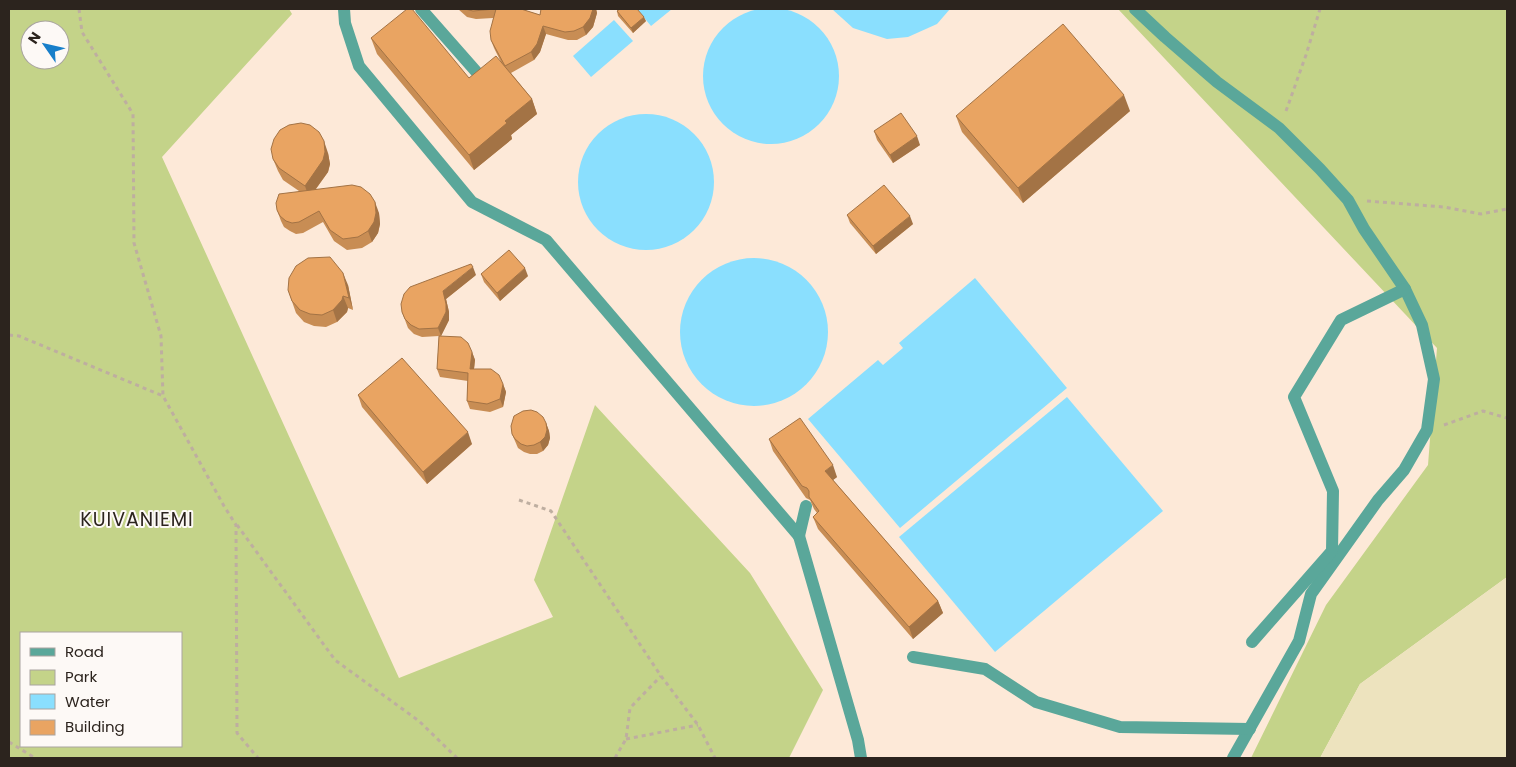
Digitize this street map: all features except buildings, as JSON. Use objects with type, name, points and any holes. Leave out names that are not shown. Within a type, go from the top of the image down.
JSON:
[{"type":"lane","points":[[344,9],[345,23],[359,66],[472,202],[546,240],[799,536],[858,740],[861,758]]},
{"type":"lane","points":[[421,9],[480,76]]},
{"type":"lane","points":[[1135,9],[1217,82],[1279,128],[1348,200],[1364,229],[1405,289],[1422,325],[1434,380],[1427,430],[1404,470],[1378,500],[1311,594],[1300,641],[1233,758]]},
{"type":"lane","points":[[1252,642],[1332,551],[1333,491],[1294,397],[1340,320],[1405,289]]},
{"type":"lane","points":[[799,536],[806,506]]},
{"type":"lane","points":[[912,657],[985,669],[1036,702],[1120,727],[1250,729]]},
{"type":"path","points":[[79,9],[82,32],[133,114],[134,244],[161,336],[163,396],[236,525],[335,660],[419,721],[457,758]]},
{"type":"path","points":[[1279,128],[1306,55],[1320,9]]},
{"type":"path","points":[[1348,200],[1444,207],[1481,214],[1507,209]]},
{"type":"path","points":[[9,335],[19,336],[163,396]]},
{"type":"path","points":[[1427,430],[1483,411],[1507,418]]},
{"type":"path","points":[[519,500],[552,511],[661,676],[698,726],[715,758]]},
{"type":"path","points":[[236,525],[237,733],[258,758]]},
{"type":"path","points":[[615,758],[626,739],[630,708],[661,676]]},
{"type":"path","points":[[626,739],[698,726]]},
{"type":"path","points":[[9,742],[35,758]]},
{"type":"green space","points":[[9,9],[289,9],[292,14],[162,157],[399,678],[553,617],[534,580],[595,405],[750,573],[823,690],[789,758],[9,758]]},
{"type":"green space","points":[[1118,9],[1507,9],[1507,577],[1360,684],[1320,758],[1251,758],[1326,605],[1428,465],[1437,348]]},
{"type":"sand","points":[[1507,577],[1507,758],[1320,758],[1360,684]]},
{"type":"water","points":[[771,8],[797,13],[809,19],[819,28],[828,38],[834,50],[839,76],[834,102],[828,114],[819,124],[809,133],[797,139],[771,144],[745,139],[733,133],[723,124],[714,114],[708,102],[703,76],[708,50],[714,38],[723,28],[733,19],[745,13]]},
{"type":"water","points":[[637,9],[672,9],[651,26]]},
{"type":"water","points":[[832,9],[950,9],[937,24],[908,37],[887,39],[853,28]]},
{"type":"water","points":[[614,20],[633,41],[591,77],[573,56]]},
{"type":"water","points":[[646,114],[672,119],[684,125],[694,134],[703,144],[709,156],[714,182],[709,208],[703,220],[694,230],[684,239],[672,245],[646,250],[620,245],[608,239],[598,230],[589,220],[583,208],[578,182],[583,156],[589,144],[598,134],[608,125],[620,119]]},
{"type":"water","points":[[754,258],[782,264],[806,280],[822,304],[828,332],[822,360],[806,384],[782,400],[754,406],[726,400],[702,384],[686,360],[680,332],[686,304],[702,280],[726,264]]},
{"type":"water","points":[[975,278],[1067,388],[900,528],[808,419],[878,360],[883,365],[903,348],[899,343]]},
{"type":"water","points":[[1067,397],[1163,511],[995,652],[899,537]]},
{"type":"district","name":"KUIVANIEMI","points":[[137,519]]}]
